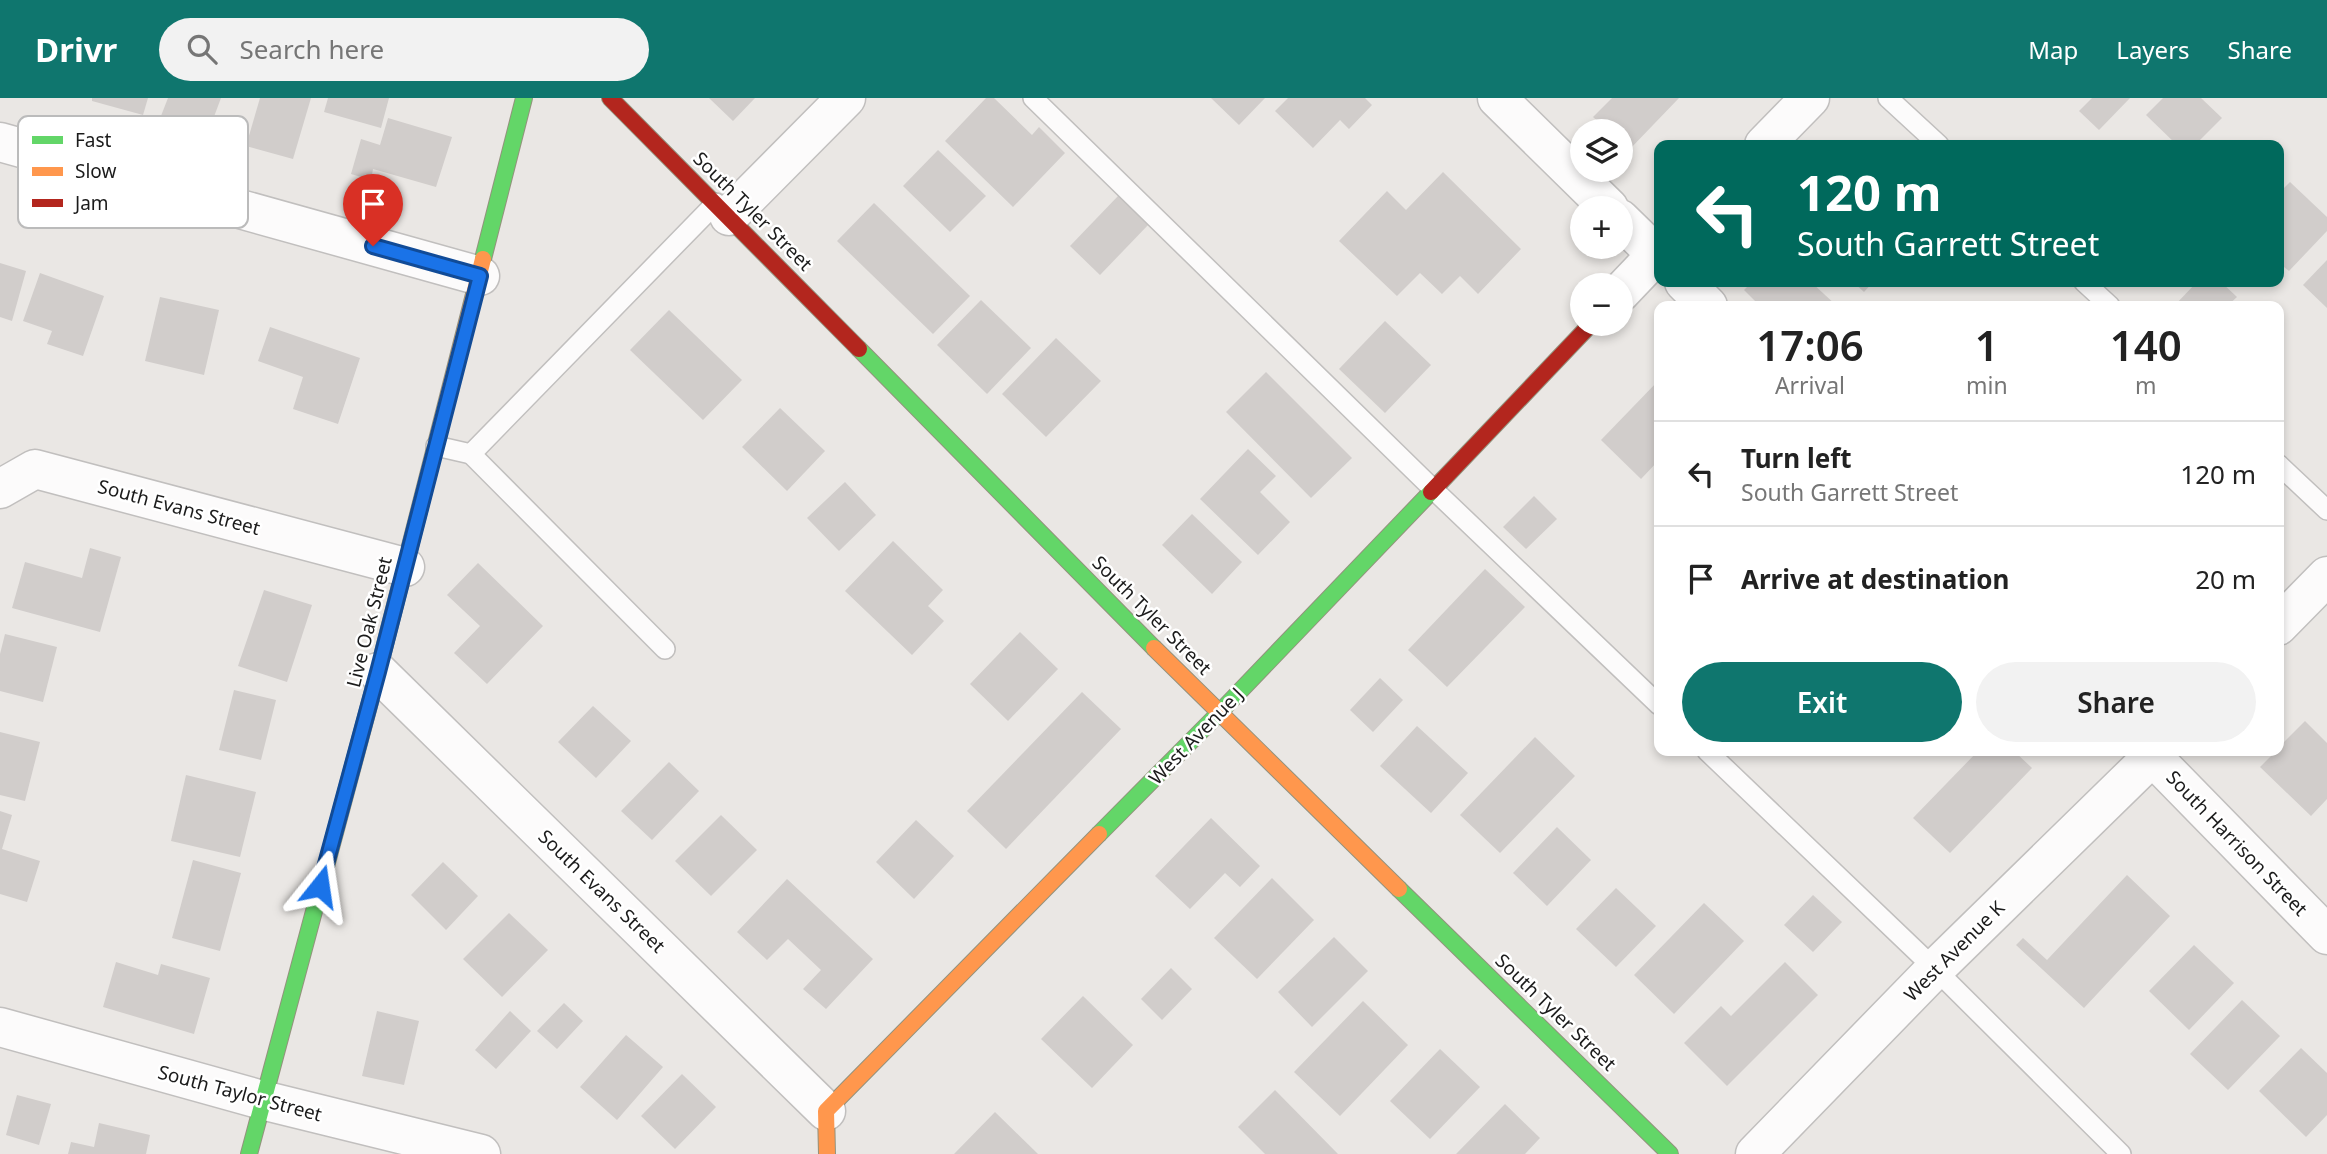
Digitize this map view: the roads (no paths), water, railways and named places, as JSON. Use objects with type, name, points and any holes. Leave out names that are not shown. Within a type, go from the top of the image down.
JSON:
[{"type":"street","name":"Live Oak Street","points":[[249,1154],[378,672],[524,98]]},
{"type":"street","name":"South Tyler Street","points":[[610,98],[723,209],[1219,713],[1670,1154]]},
{"type":"street","points":[[723,209],[846,98]]},
{"type":"street","points":[[1497,98],[1597,196]]},
{"type":"street","points":[[1769,140],[1810,98]]},
{"type":"street","points":[[0,142],[18,147]]},
{"type":"street","points":[[248,211],[480,276]]},
{"type":"street","points":[[1633,231],[1654,251]]},
{"type":"street","points":[[1633,280],[1654,259]]},
{"type":"street","points":[[1689,287],[1703,301]]},
{"type":"street","name":"West Avenue J","points":[[826,1111],[1219,713],[1580,336]]},
{"type":"street","name":"South Evans Street","points":[[0,489],[35,469],[405,567]]},
{"type":"street","points":[[2284,620],[2327,576]]},
{"type":"street","name":"South Evans Street","points":[[378,672],[826,1111]]},
{"type":"street","name":"West Avenue K","points":[[1755,1154],[1935,968],[2148,756]]},
{"type":"street","name":"South Harrison Street","points":[[2156,756],[2327,935]]},
{"type":"street","name":"South Taylor Street","points":[[0,1027],[262,1100],[481,1154]]},
{"type":"street","points":[[826,1111],[827,1154]]},
{"type":"lane","points":[[1033,98],[1433,489],[1654,700]]},
{"type":"lane","points":[[1888,98],[1934,140]]},
{"type":"lane","points":[[471,454],[723,209]]},
{"type":"lane","points":[[2089,287],[2105,301]]},
{"type":"lane","points":[[436,446],[471,454],[665,649]]},
{"type":"lane","points":[[2284,470],[2327,510]]},
{"type":"lane","points":[[1712,756],[1935,968],[2120,1154]]}]
